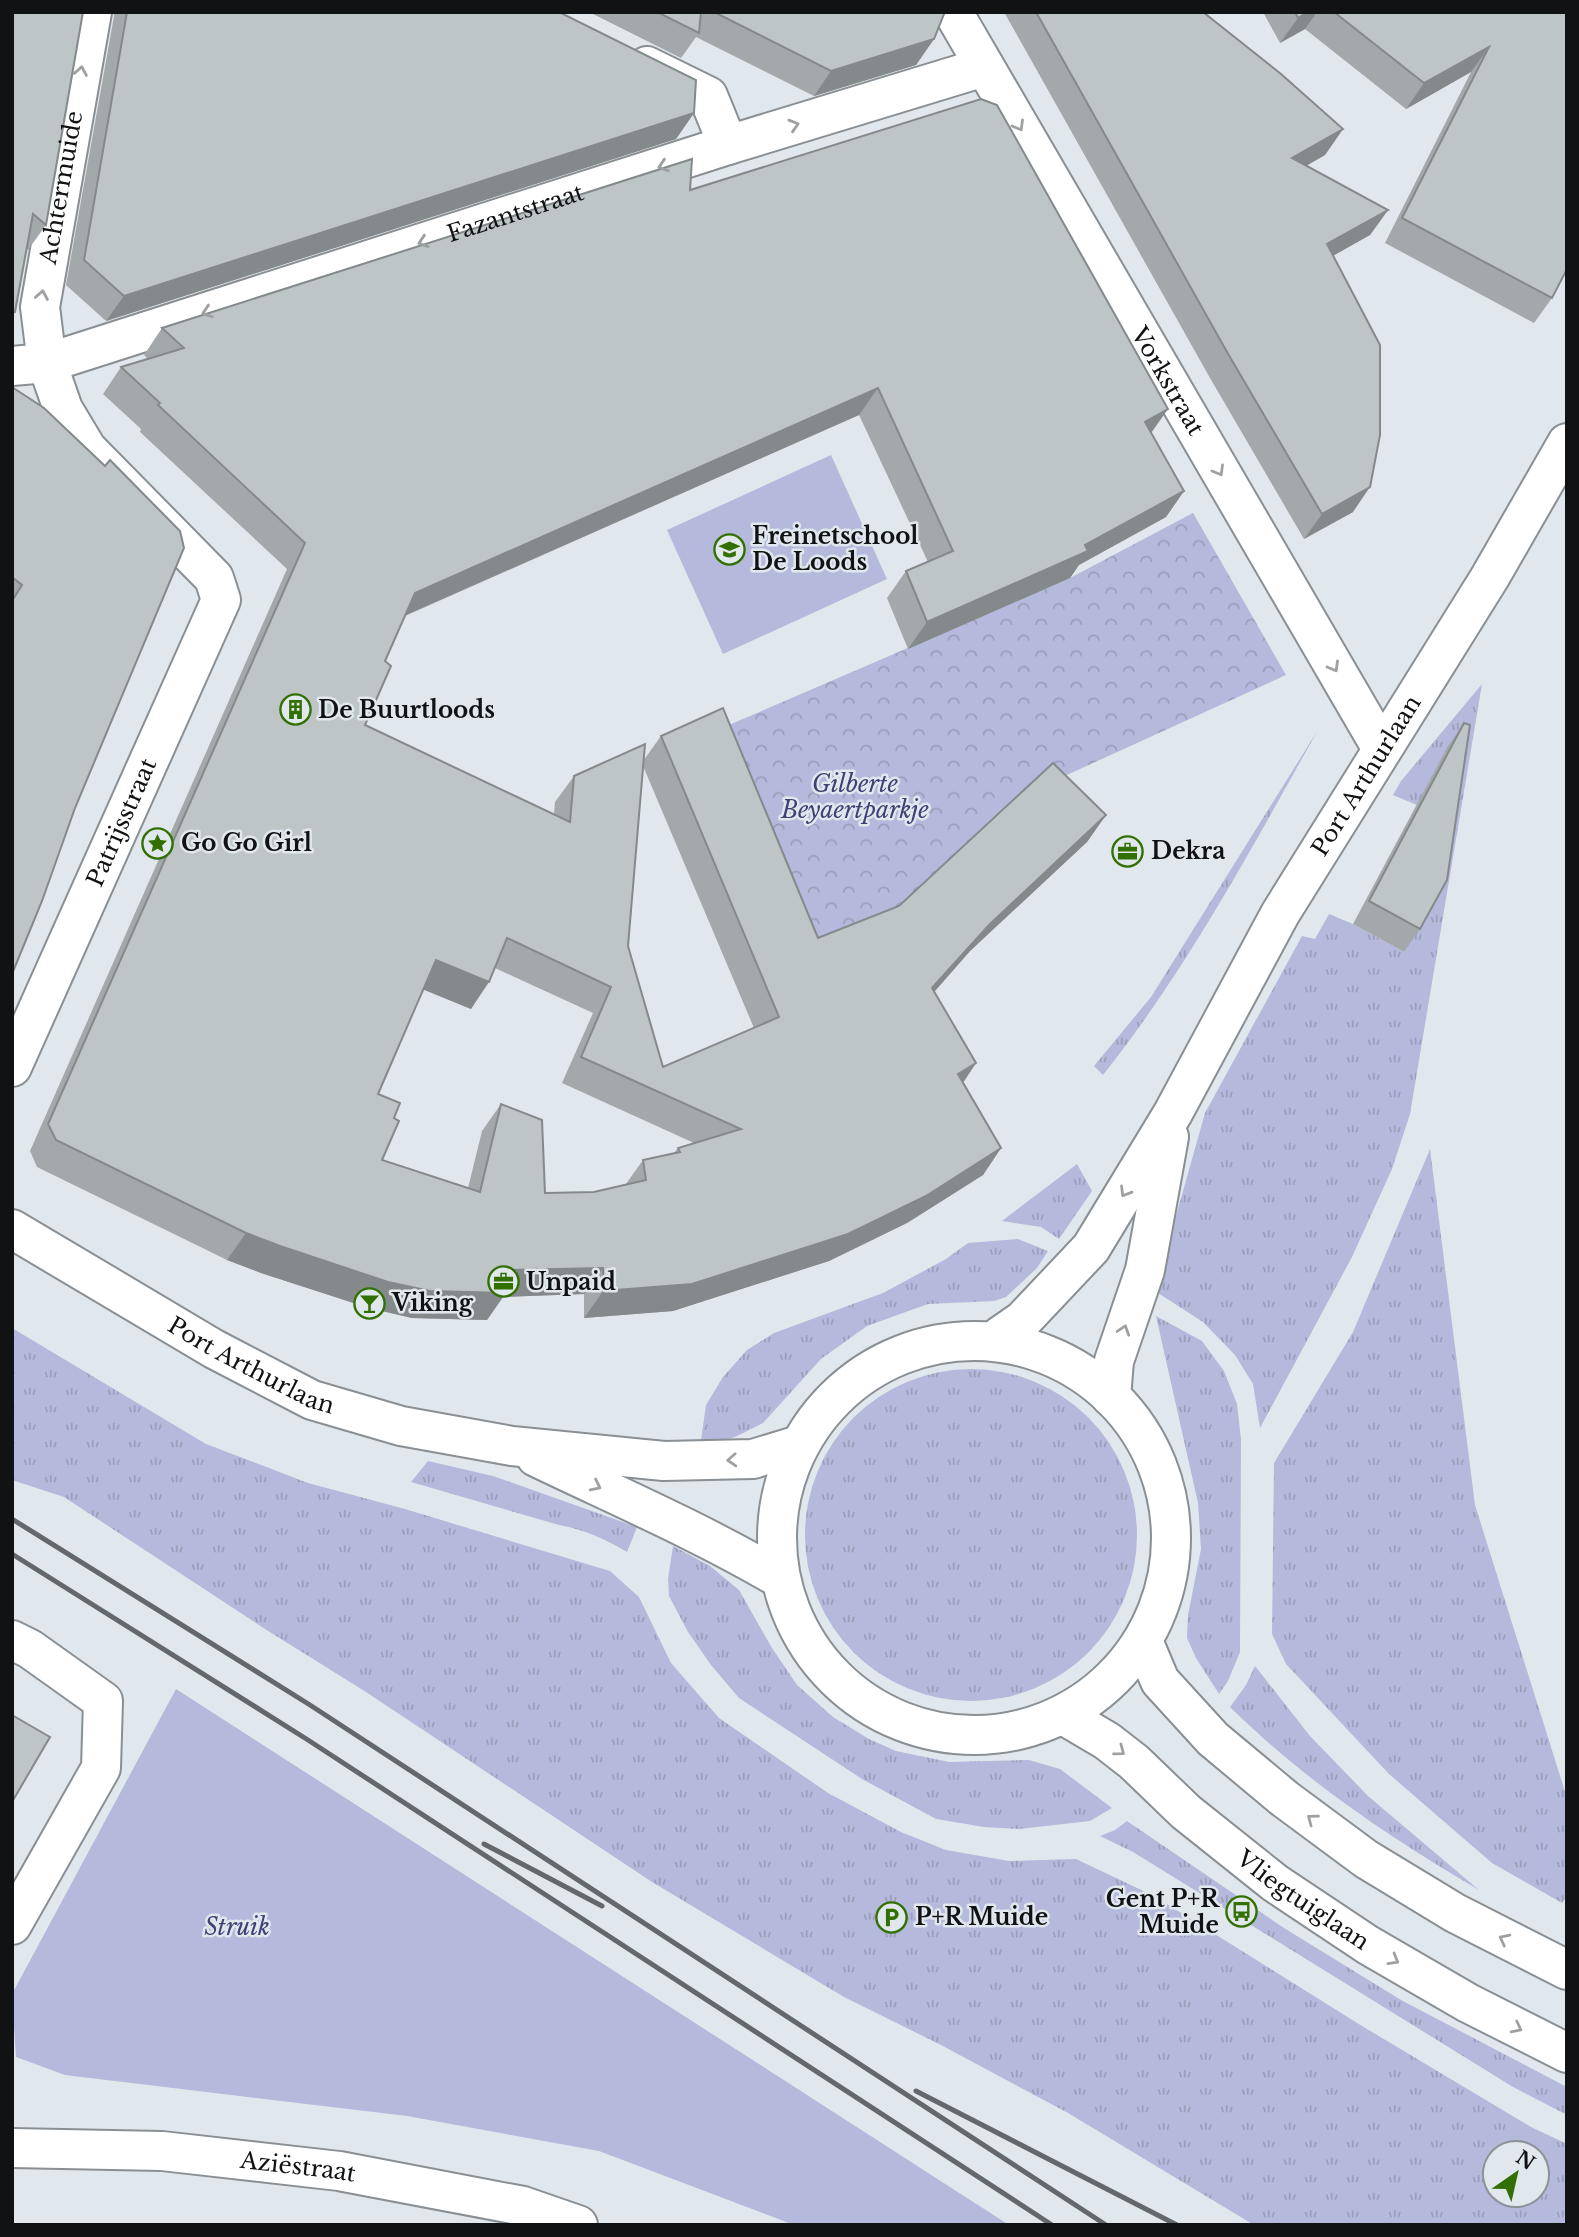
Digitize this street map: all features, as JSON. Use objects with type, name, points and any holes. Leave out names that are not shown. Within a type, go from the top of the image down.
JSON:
[{"type":"street","name":"Achtermuide","points":[[92,12],[30,364],[87,449],[214,578]]},
{"type":"street","name":"Vorkstraat","points":[[953,12],[1382,749]]},
{"type":"street","points":[[611,48],[708,96],[728,145]]},
{"type":"street","name":"Fazantstraat","points":[[30,364],[985,67]]},
{"type":"street","name":"Port Arthurlaan","points":[[1000,1336],[1023,1320],[1091,1248],[1173,1113],[1280,914],[1490,578],[1567,443]]},
{"type":"street","name":"Patrijsstraat","points":[[12,1067],[221,600],[214,578]]},
{"type":"street","name":"Port Arthurlaan","points":[[1111,1397],[1114,1361],[1145,1270],[1173,1113]]},
{"type":"street","name":"Port Arthurlaan","points":[[12,1229],[214,1349],[312,1400],[401,1426],[512,1446],[687,1462],[753,1459],[799,1445]]},
{"type":"street","points":[[1000,1336],[1060,1361],[1111,1397],[1145,1441],[1166,1492],[1171,1547],[1161,1601],[1144,1643],[1104,1688],[1063,1715],[1011,1732],[957,1735],[904,1723],[856,1697],[817,1659],[790,1612],[779,1577],[779,1500],[799,1445],[834,1397],[883,1362],[940,1343],[1000,1336]]},
{"type":"street","name":"Port Arthurlaan","points":[[512,1446],[684,1527],[779,1577]]},
{"type":"street","points":[[12,1640],[103,1701],[101,1768],[12,1925]]},
{"type":"street","points":[[1144,1643],[1160,1681],[1213,1739],[1285,1799],[1366,1859],[1455,1913],[1567,1970]]},
{"type":"street","name":"Vliegtuiglaan","points":[[1063,1715],[1107,1741],[1134,1762],[1186,1812],[1275,1883],[1368,1945],[1468,2003],[1567,2053]]},
{"type":"street","name":"Aziëstraat","points":[[12,2148],[162,2151],[339,2171],[523,2206],[578,2225]]},
{"type":"green space","points":[[831,455],[887,579],[723,654],[667,530]]},
{"type":"green space","name":"Gilberte Beyaertparkje","points":[[1193,513],[1286,675],[1034,790],[880,933],[800,965],[729,725],[1070,578]]},
{"type":"green space","points":[[1482,684],[1410,1114],[1392,1169],[1352,1257],[1260,1428],[1253,1384],[1235,1355],[1203,1322],[1158,1293],[1172,1230],[1205,1113],[1302,936],[1315,939],[1329,914],[1404,952],[1417,805],[1393,795],[1401,781]]},
{"type":"green space","points":[[1318,730],[1190,951],[1103,1075],[1094,1066],[1151,997]]},
{"type":"green space","points":[[1430,1149],[1475,1505],[1567,1798],[1567,1896],[1562,1903],[1492,1863],[1389,1774],[1286,1664],[1272,1634],[1274,1463],[1353,1332]]},
{"type":"green space","points":[[1077,1164],[1092,1191],[1059,1239],[1041,1227],[1002,1221]]},
{"type":"green space","points":[[1018,1239],[1048,1251],[1037,1268],[1006,1297],[994,1301],[928,1304],[867,1326],[821,1359],[763,1423],[735,1437],[710,1444],[701,1440],[706,1405],[723,1377],[747,1350],[774,1333],[883,1293],[946,1259],[968,1243]]},
{"type":"green space","points":[[1156,1316],[1202,1341],[1224,1371],[1237,1404],[1241,1439],[1240,1652],[1228,1681],[1219,1694],[1196,1658],[1187,1638],[1188,1615],[1201,1549],[1198,1503]]},
{"type":"green space","points":[[12,1328],[206,1444],[308,1483],[405,1509],[610,1571],[639,1597],[671,1663],[719,1718],[828,1793],[901,1832],[946,1850],[1009,1861],[1076,1859],[1154,1896],[1362,2026],[1531,2127],[1567,2144],[1567,2225],[1254,2225],[1068,2113],[844,1997],[652,1882],[366,1692],[64,1497],[12,1480]]},
{"type":"green space","points":[[971,1369],[1003,1373],[1034,1382],[1063,1397],[1088,1418],[1109,1443],[1124,1472],[1133,1503],[1137,1535],[1133,1567],[1124,1598],[1109,1627],[1088,1652],[1063,1673],[1034,1688],[1003,1697],[971,1701],[939,1697],[908,1688],[879,1673],[854,1652],[833,1627],[818,1598],[809,1567],[805,1535],[809,1503],[818,1472],[833,1443],[854,1418],[879,1397],[908,1382],[939,1373]]},
{"type":"green space","points":[[428,1461],[493,1476],[637,1527],[627,1552],[578,1530],[411,1482]]},
{"type":"green space","points":[[673,1546],[710,1566],[739,1590],[797,1685],[833,1717],[869,1739],[896,1751],[949,1762],[1029,1760],[1060,1769],[1112,1808],[1090,1821],[1019,1829],[984,1827],[936,1819],[862,1779],[739,1698],[711,1665],[688,1632],[669,1596],[668,1579]]},
{"type":"green space","points":[[1255,1666],[1310,1736],[1368,1796],[1479,1890],[1349,1806],[1288,1759],[1230,1707],[1246,1685]]},
{"type":"green space","name":"Struik","points":[[176,1689],[1009,2225],[794,2225],[599,2151],[407,2116],[65,2075],[16,2057],[12,1994]]},
{"type":"green space","points":[[1127,1821],[1284,1928],[1401,2000],[1567,2087],[1567,2115],[1513,2087],[1133,1852],[1100,1836]]},
{"type":"building","points":[[12,12],[83,12],[46,225],[33,214],[15,312],[12,313]]},
{"type":"building","points":[[127,12],[559,12],[696,80],[694,113],[124,296],[84,260]]},
{"type":"building","points":[[657,12],[701,12],[699,33]]},
{"type":"building","points":[[714,12],[944,14],[934,39],[831,71]]},
{"type":"building","points":[[1036,12],[1203,12],[1281,74],[1343,129],[1292,158],[1388,210],[1327,244],[1380,345],[1380,435],[1370,487],[1322,514],[1227,352]]},
{"type":"building","points":[[1295,12],[1308,12],[1298,18]]},
{"type":"building","points":[[1334,12],[1567,12],[1567,269],[1552,298],[1402,218],[1489,47],[1424,83]]},
{"type":"building","points":[[981,99],[997,105],[1168,409],[1145,422],[1184,491],[1085,545],[1088,551],[927,622],[906,571],[953,551],[878,388],[415,593],[385,661],[391,666],[365,725],[570,822],[574,776],[645,744],[628,946],[663,1067],[779,1017],[661,736],[723,708],[818,938],[899,906],[1053,763],[1106,815],[989,925],[932,988],[976,1063],[958,1074],[1001,1148],[926,1196],[848,1234],[692,1284],[603,1291],[603,1268],[506,1270],[506,1293],[430,1291],[388,1282],[280,1246],[246,1233],[56,1140],[48,1124],[305,543],[121,367],[184,348],[162,328],[692,159],[690,190]],"holes":[[[507,938],[611,987],[581,1057],[741,1129],[678,1148],[680,1152],[643,1160],[646,1180],[594,1192],[545,1193],[542,1120],[501,1104],[480,1192],[382,1160],[399,1121],[394,1118],[400,1103],[378,1094],[436,960],[489,982]]]},
{"type":"building","points":[[12,387],[44,408],[105,466],[110,460],[180,531],[184,548],[75,808],[42,901],[12,974],[12,601],[22,585],[12,577]]},
{"type":"building","points":[[1464,723],[1470,725],[1447,880],[1420,929],[1369,901]]},
{"type":"building","points":[[12,1715],[50,1737],[12,1802]]},
{"type":"railway","points":[[12,1519],[310,1705],[1106,2225]]},
{"type":"railway","points":[[12,1554],[308,1740],[1052,2225]]},
{"type":"railway","points":[[484,1844],[602,1906]]},
{"type":"railway","points":[[916,2091],[1177,2225]]},
{"type":"place","name":"Freinetschool De Loods","points":[[729,549]]},
{"type":"place","name":"De Buurtloods","points":[[295,710]]},
{"type":"place","name":"Go Go Girl","points":[[158,843]]},
{"type":"place","name":"Dekra","points":[[1128,851]]},
{"type":"place","name":"Unpaid","points":[[503,1282]]},
{"type":"place","name":"Viking","points":[[369,1303]]},
{"type":"place","name":"Gent P+R Muide","points":[[1242,1912]]},
{"type":"place","name":"P+R Muide","points":[[892,1917]]}]
